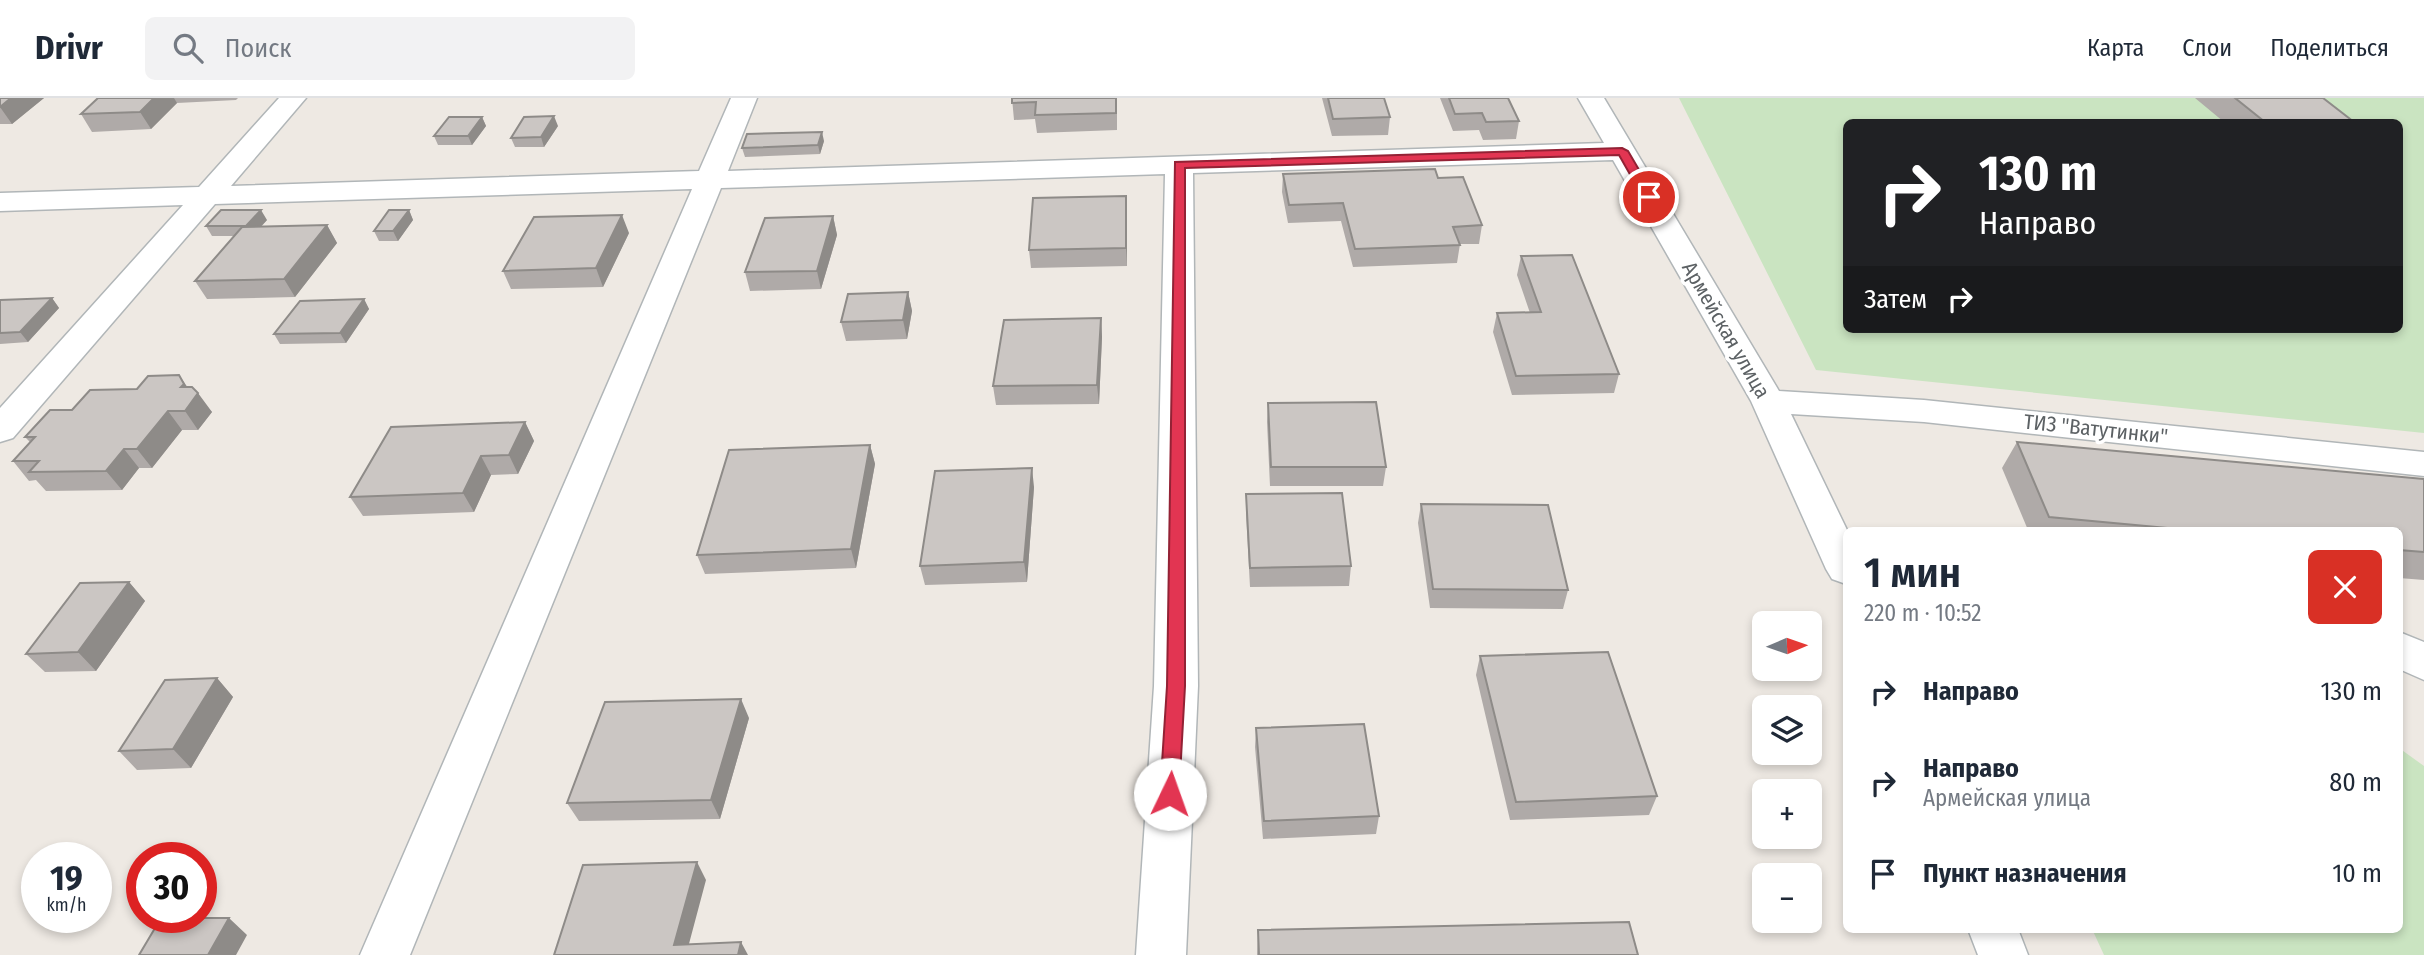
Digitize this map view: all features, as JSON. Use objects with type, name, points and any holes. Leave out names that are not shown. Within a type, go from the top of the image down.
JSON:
[{"type":"street","points":[[0,430],[293,98]]},
{"type":"street","points":[[385,955],[744,98]]},
{"type":"street","name":"Армейская улица","points":[[1591,98],[1768,401],[1842,552]]},
{"type":"street","points":[[0,202],[1622,151]]},
{"type":"street","points":[[1161,955],[1176,686],[1179,165]]},
{"type":"street","name":"ТИЗ \"Ватутинки\"","points":[[1768,401],[1924,411],[2424,464]]},
{"type":"street","points":[[2403,642],[2424,645]]},
{"type":"street","points":[[2403,650],[2424,663]]},
{"type":"street","points":[[1995,933],[2003,955]]},
{"type":"green space","points":[[1679,98],[2424,98],[2424,433],[1816,370]]},
{"type":"green space","points":[[2403,751],[2424,766],[2424,955],[2104,955],[2094,933],[2403,933]]},
{"type":"building","points":[[0,98],[11,98],[0,107]]},
{"type":"building","points":[[98,98],[154,98],[140,112],[81,114]]},
{"type":"building","points":[[1012,98],[1116,98],[1116,113],[1035,115],[1036,102],[1012,103]]},
{"type":"building","points":[[1328,98],[1384,98],[1390,117],[1333,119]]},
{"type":"building","points":[[1449,98],[1508,98],[1519,121],[1486,122],[1482,113],[1455,114]]},
{"type":"building","points":[[2235,98],[2323,98],[2350,119],[2261,119]]},
{"type":"building","points":[[554,116],[541,137],[511,138],[524,117]]},
{"type":"building","points":[[449,117],[482,117],[468,136],[434,136]]},
{"type":"building","points":[[822,132],[818,145],[742,148],[747,134]]},
{"type":"building","points":[[1435,169],[1438,178],[1463,177],[1482,225],[1453,227],[1460,245],[1355,249],[1343,203],[1289,205],[1283,174]]},
{"type":"building","points":[[1126,196],[1126,248],[1029,250],[1033,198]]},
{"type":"building","points":[[221,210],[261,210],[246,226],[206,226]]},
{"type":"building","points":[[389,210],[409,210],[393,231],[374,231]]},
{"type":"building","points":[[622,215],[596,268],[503,271],[534,217]]},
{"type":"building","points":[[833,216],[817,271],[745,272],[765,218]]},
{"type":"building","points":[[327,225],[284,279],[195,281],[242,227]]},
{"type":"building","points":[[1572,255],[1619,374],[1516,376],[1497,313],[1541,312],[1521,256]]},
{"type":"building","points":[[908,292],[903,320],[841,322],[848,294]]},
{"type":"building","points":[[52,298],[20,332],[0,333],[0,300]]},
{"type":"building","points":[[364,299],[340,333],[274,334],[300,301]]},
{"type":"building","points":[[1101,318],[1097,385],[993,386],[1004,320]]},
{"type":"building","points":[[179,375],[184,384],[181,387],[192,387],[198,393],[185,411],[168,411],[137,449],[124,449],[106,471],[29,472],[39,461],[13,461],[35,437],[25,437],[50,410],[72,410],[90,390],[137,389],[148,376]]},
{"type":"building","points":[[1376,402],[1386,467],[1271,467],[1268,403]]},
{"type":"building","points":[[525,422],[509,455],[481,456],[463,493],[350,497],[391,427]]},
{"type":"building","points":[[2017,442],[2424,479],[2424,552],[2403,550],[2403,527],[2157,527],[2049,517]]},
{"type":"building","points":[[870,445],[851,549],[697,555],[729,450]]},
{"type":"building","points":[[1032,468],[1024,562],[920,566],[935,471]]},
{"type":"building","points":[[1342,493],[1351,566],[1250,568],[1246,494]]},
{"type":"building","points":[[1421,504],[1548,505],[1568,590],[1433,589]]},
{"type":"building","points":[[129,582],[78,652],[26,654],[80,583]]},
{"type":"building","points":[[1608,652],[1657,796],[1516,802],[1480,656]]},
{"type":"building","points":[[217,678],[173,749],[119,751],[165,680]]},
{"type":"building","points":[[741,699],[711,800],[567,803],[605,702]]},
{"type":"building","points":[[1364,724],[1379,816],[1264,821],[1256,728]]},
{"type":"building","points":[[697,862],[674,945],[741,942],[738,955],[554,955],[583,865]]},
{"type":"building","points":[[217,918],[229,918],[208,955],[139,955],[152,933],[217,933]]},
{"type":"building","points":[[1629,922],[1638,955],[1259,955],[1258,930]]},
{"type":"route","points":[[1170,794],[1176,686],[1179,165],[1622,151],[1649,197]]}]
